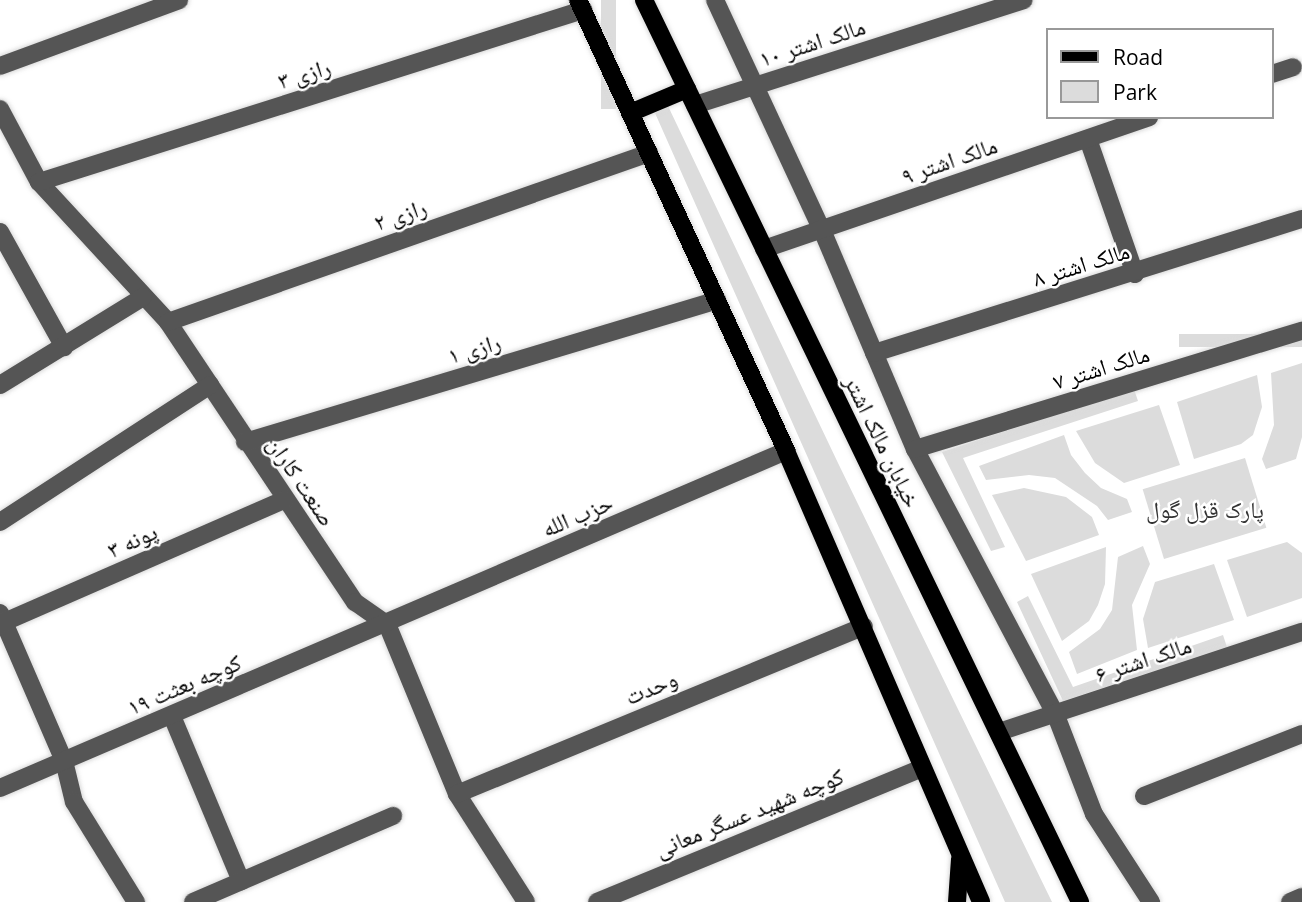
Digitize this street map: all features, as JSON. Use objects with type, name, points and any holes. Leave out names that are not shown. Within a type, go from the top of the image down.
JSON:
[{"type":"main road","name":"خیابان مالک اشتر","points":[[644,0],[1080,902]]},
{"type":"main road","points":[[581,5],[786,451],[864,626],[920,769],[981,902]]},
{"type":"main road","points":[[631,113],[691,97]]},
{"type":"main road","points":[[957,902],[960,855]]},
{"type":"street","points":[[0,66],[179,0]]},
{"type":"street","points":[[715,0],[753,87],[822,230],[915,449],[1055,713],[1094,814],[1151,902]]},
{"type":"street","name":"مالک اشتر ۱۰","points":[[691,97],[753,87],[1024,0]]},
{"type":"street","name":"رازی ۳","points":[[39,182],[581,5]]},
{"type":"street","points":[[1274,73],[1293,67]]},
{"type":"street","name":"صنعت کاران","points":[[0,109],[39,182],[168,322],[245,442],[355,602],[387,624]]},
{"type":"street","name":"مالک اشتر ۹","points":[[764,249],[1143,119]]},
{"type":"street","points":[[1088,139],[1135,274]]},
{"type":"street","name":"رازی ۲","points":[[168,322],[649,153]]},
{"type":"street","name":"مالک اشتر ۸","points":[[874,353],[1135,274],[1302,219]]},
{"type":"street","points":[[0,233],[64,346]]},
{"type":"street","points":[[1,384],[143,297]]},
{"type":"street","name":"رازی ۱","points":[[245,442],[717,300]]},
{"type":"street","name":"مالک اشتر ۷","points":[[915,449],[1302,331]]},
{"type":"street","points":[[0,522],[210,385]]},
{"type":"street","name":"حزب الله","points":[[387,624],[786,451]]},
{"type":"street","name":"پونه ۳","points":[[1,620],[284,500]]},
{"type":"street","points":[[1,620],[64,761],[74,802],[136,902]]},
{"type":"street","points":[[387,624],[457,794],[526,902]]},
{"type":"street","name":"کوچه بعثت ۱۹","points":[[0,788],[387,624]]},
{"type":"street","name":"وحدت","points":[[457,794],[864,626]]},
{"type":"street","name":"مالک اشتر ۶","points":[[999,732],[1302,632]]},
{"type":"street","points":[[172,716],[241,881]]},
{"type":"street","points":[[1144,796],[1302,734]]},
{"type":"street","name":"کوچه شهید عسگر معانی","points":[[597,902],[920,769]]},
{"type":"street","points":[[193,902],[393,816]]},
{"type":"street","points":[[1290,902],[1302,897]]},
{"type":"green space","points":[[601,0],[616,0],[616,109],[601,109]]},
{"type":"green space","points":[[668,106],[1052,902],[1005,902],[655,113]]},
{"type":"green space","points":[[1179,334],[1302,334],[1302,347],[1179,347]]},
{"type":"green space","name":"پارک قزل گول","points":[[1302,363],[1302,437],[1296,459],[1266,469],[1262,459],[1274,425],[1271,373]]},
{"type":"green space","name":"پارک قزل گول","points":[[1257,375],[1262,407],[1253,435],[1241,444],[1194,459],[1177,402]]},
{"type":"green space","points":[[1134,389],[1138,401],[963,458],[1005,547],[991,551],[942,452]]},
{"type":"green space","name":"پارک قزل گول","points":[[1159,405],[1180,465],[1124,483],[1095,463],[1076,431]]},
{"type":"green space","name":"پارک قزل گول","points":[[1064,435],[1071,455],[1085,473],[1101,488],[1127,499],[1132,512],[1108,520],[1097,506],[1055,478],[1029,475],[986,480],[979,466]]},
{"type":"green space","name":"پارک قزل گول","points":[[1245,458],[1266,528],[1164,559],[1143,489]]},
{"type":"green space","name":"پارک قزل گول","points":[[1024,488],[1066,497],[1092,517],[1099,535],[1026,561],[992,495]]},
{"type":"green space","name":"پارک قزل گول","points":[[1287,542],[1302,553],[1302,598],[1247,617],[1227,560]]},
{"type":"green space","name":"پارک قزل گول","points":[[1143,546],[1150,564],[1132,605],[1137,650],[1077,674],[1069,652],[1100,629],[1112,610],[1118,557]]},
{"type":"green space","name":"پارک قزل گول","points":[[1106,547],[1105,584],[1098,605],[1089,621],[1062,641],[1031,574]]},
{"type":"green space","name":"پارک قزل گول","points":[[1214,564],[1234,620],[1148,648],[1143,619],[1155,582]]},
{"type":"green space","points":[[1028,596],[1073,687],[1223,635],[1227,647],[1063,701],[1017,602]]}]
